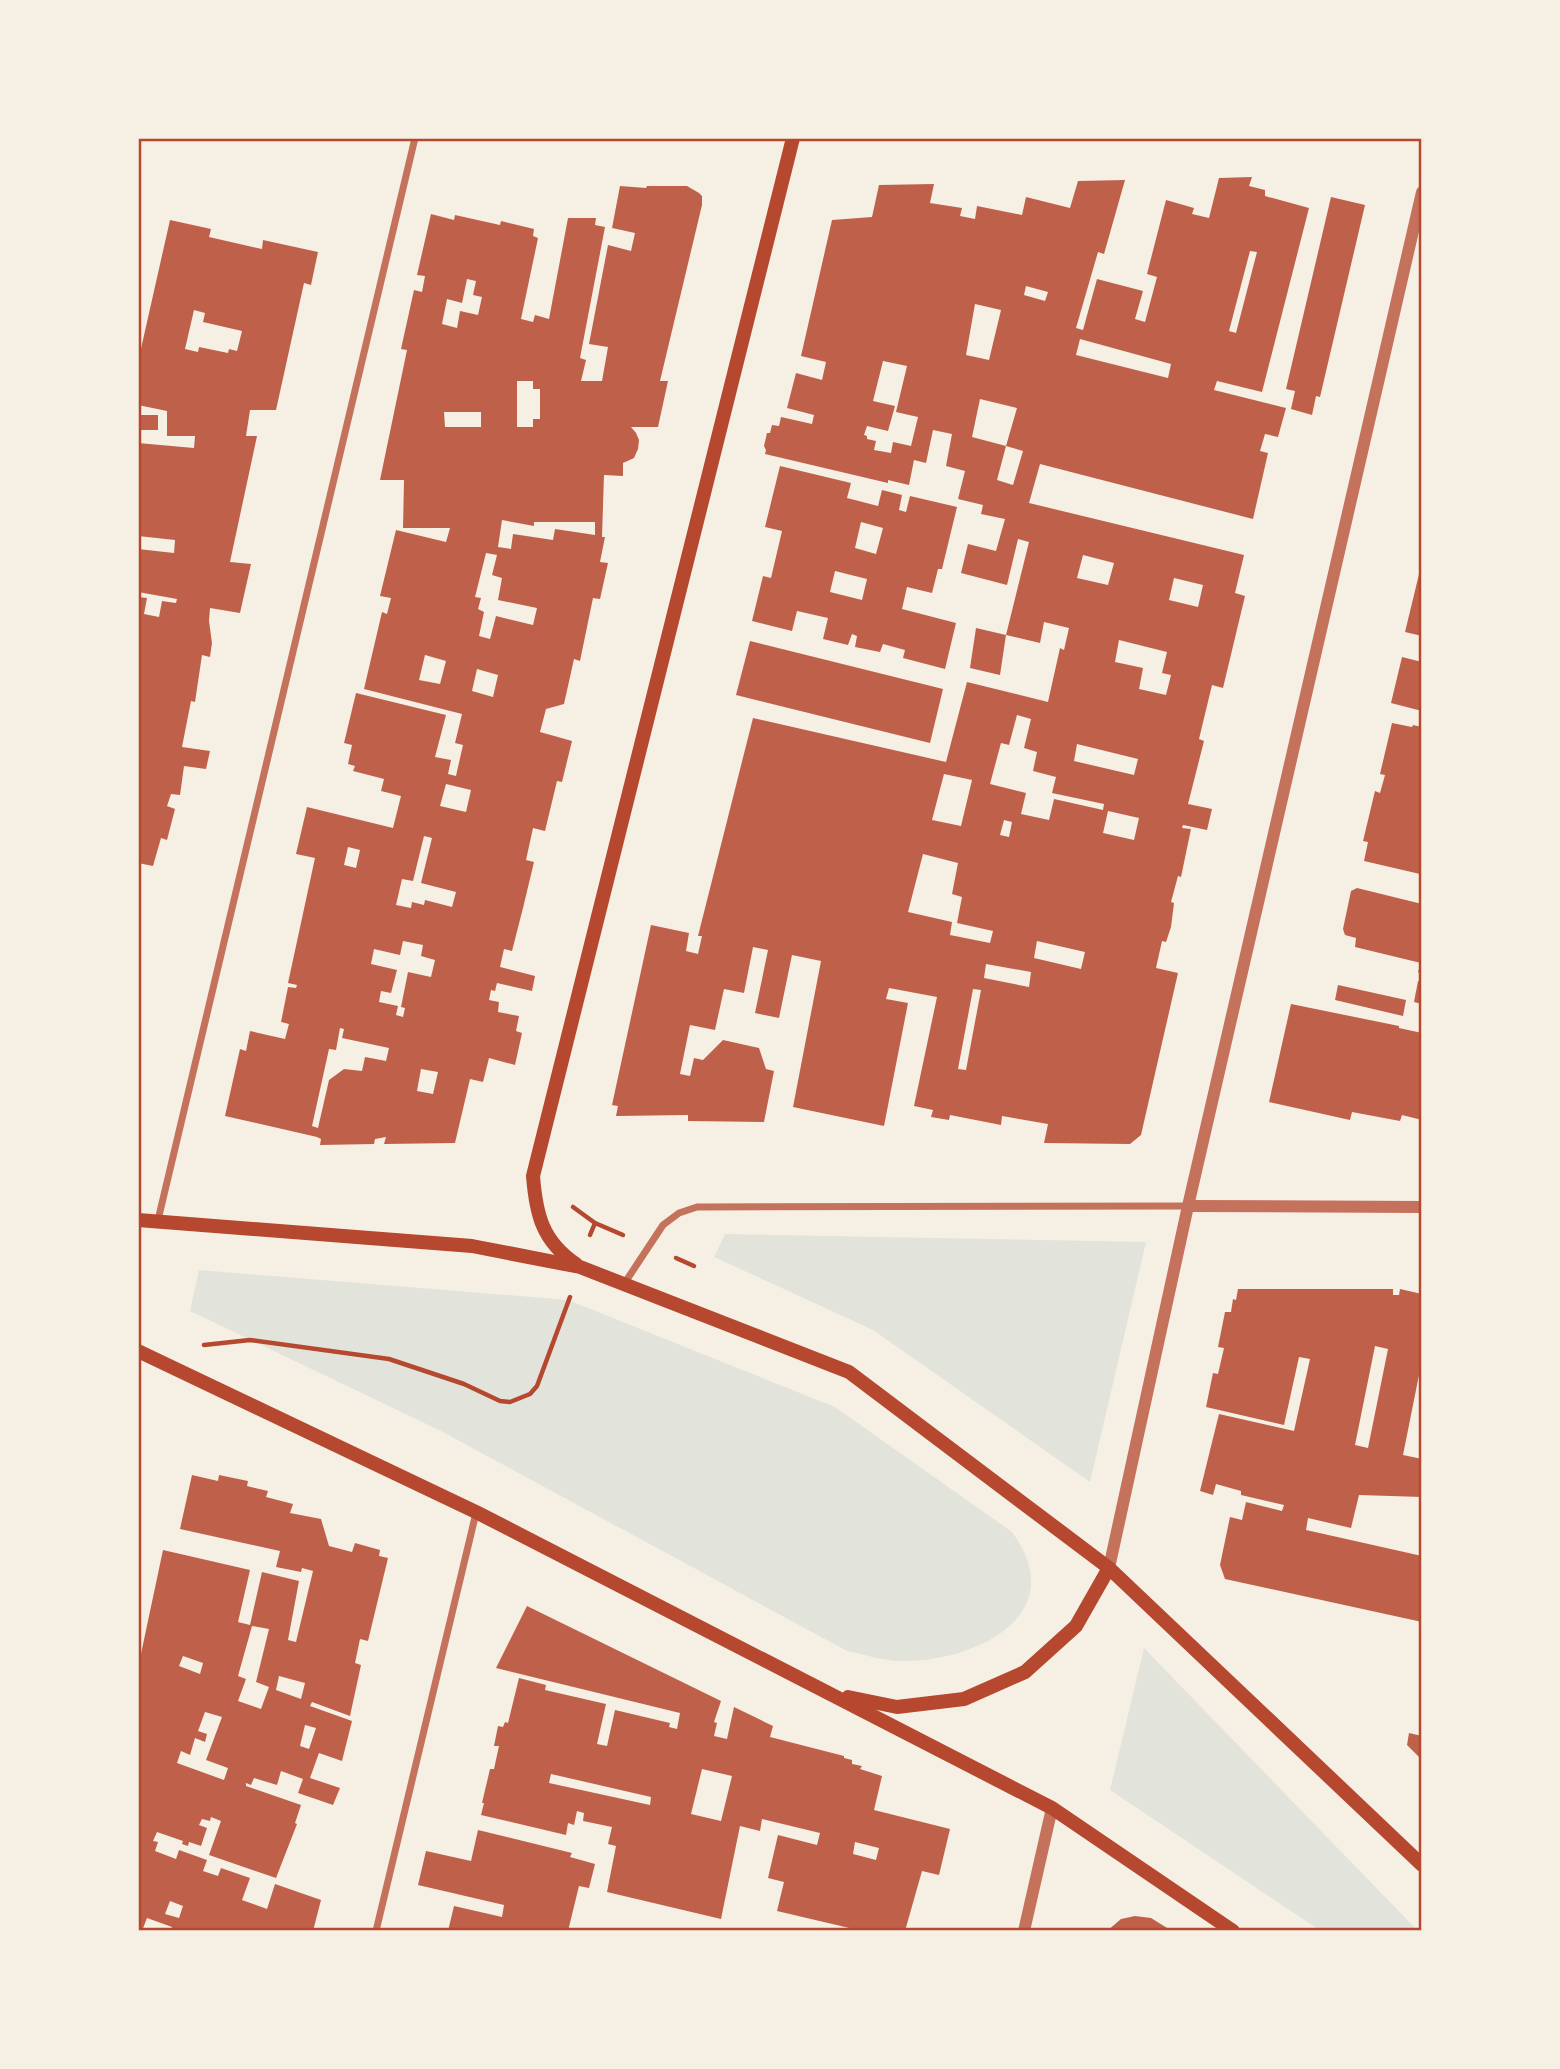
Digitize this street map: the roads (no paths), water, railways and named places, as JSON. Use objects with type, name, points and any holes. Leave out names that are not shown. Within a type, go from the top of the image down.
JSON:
[{"type":"main road","points":[[580,1267],[564,1256],[545,1233],[535,1205],[533,1175],[793,138]]},
{"type":"main road","points":[[138,1220],[472,1246],[580,1267],[849,1372],[1109,1567],[1422,1865]]},
{"type":"main road","points":[[140,1353],[476,1512],[1052,1808],[1233,1931]]},
{"type":"main road","points":[[831,1693],[897,1707],[964,1699],[1025,1672],[1076,1626],[1109,1567]]},
{"type":"street","points":[[158,1220],[415,138]]},
{"type":"street","points":[[1109,1567],[1188,1206],[1422,192]]},
{"type":"street","points":[[624,1284],[663,1225],[678,1213],[697,1207],[1422,1207]]},
{"type":"street","points":[[376,1931],[476,1512]]},
{"type":"street","points":[[1024,1931],[1052,1808]]}]
